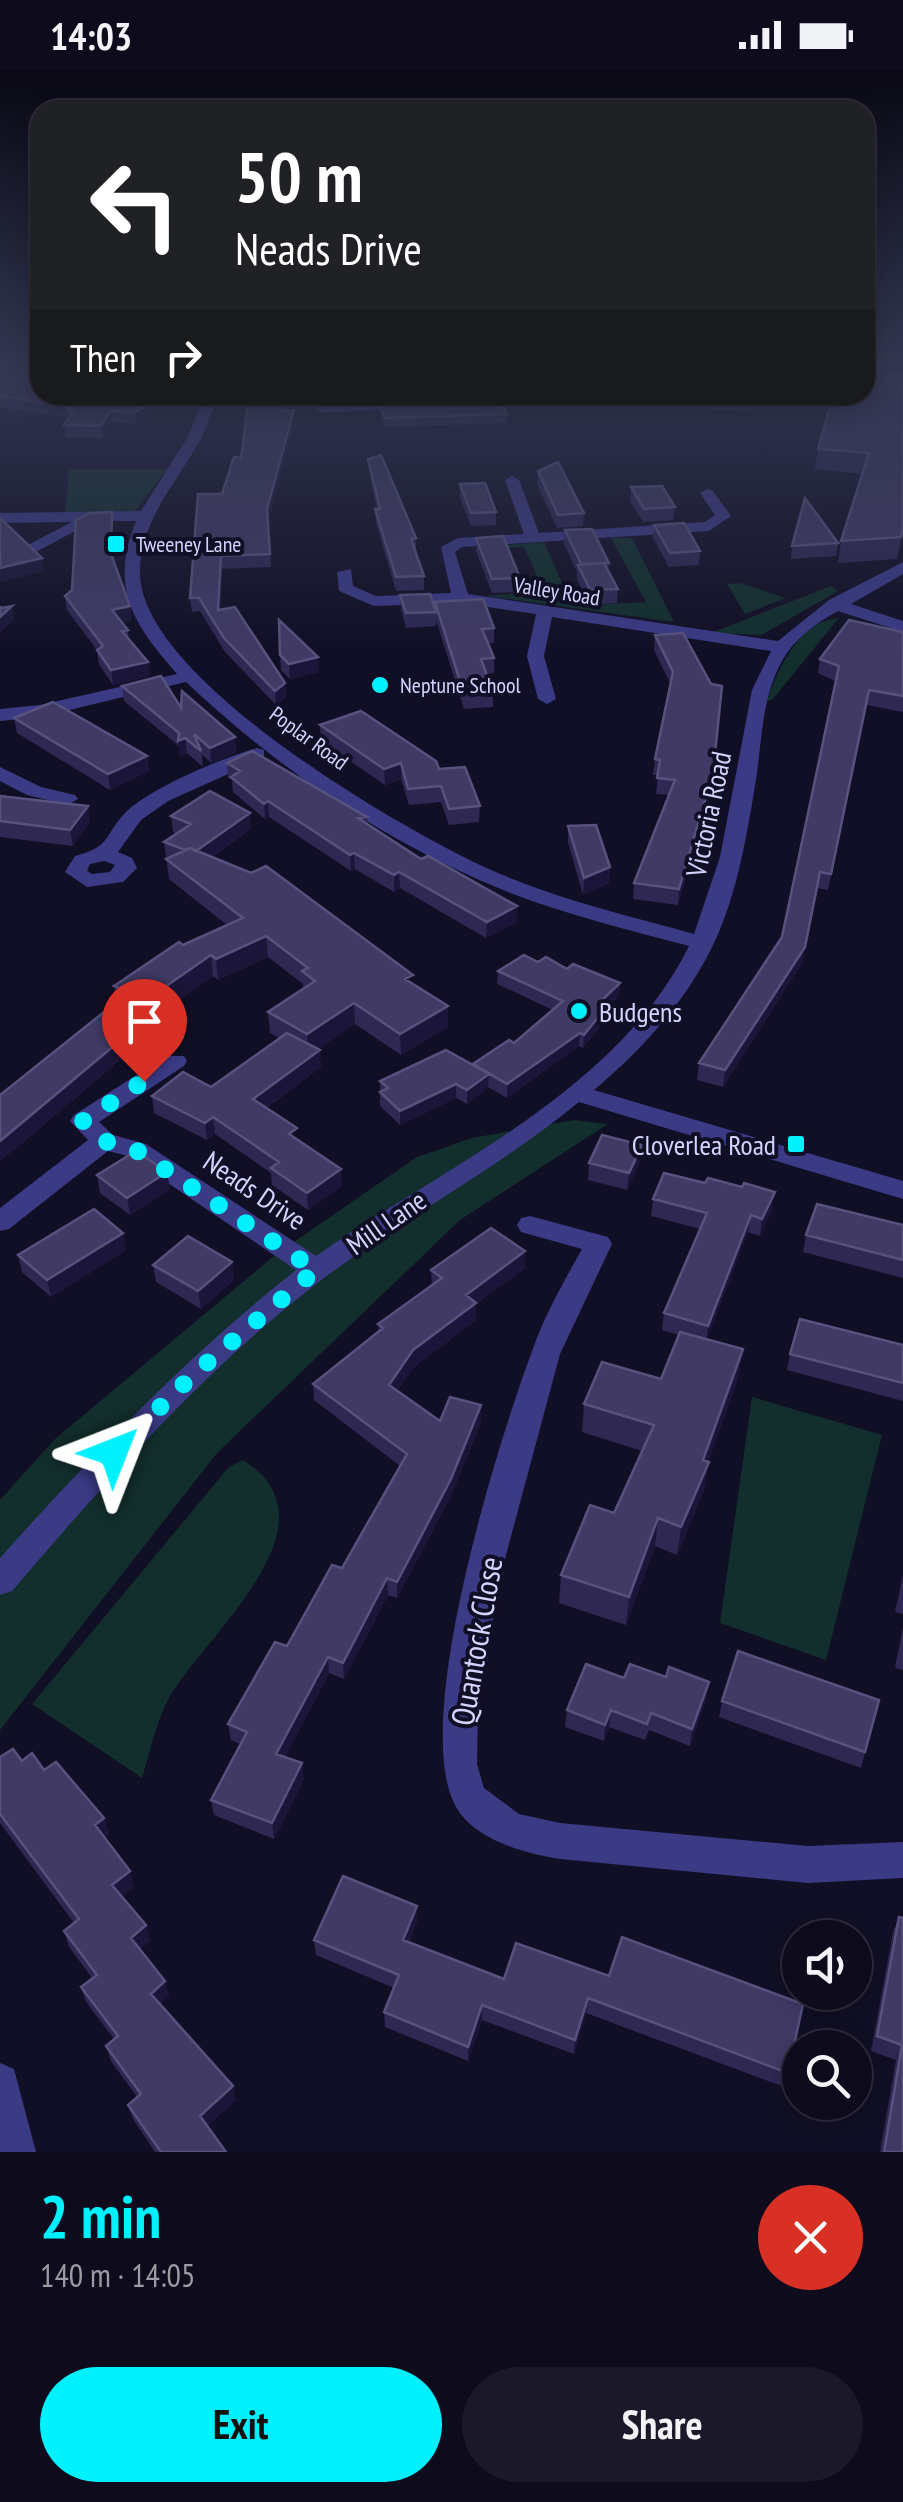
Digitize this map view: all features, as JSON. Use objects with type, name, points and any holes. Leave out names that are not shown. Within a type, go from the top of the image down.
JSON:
[{"type":"street","name":"Poplar Road","points":[[181,458],[142,516],[132,571],[137,607],[158,641],[190,676],[275,746],[394,828],[483,874],[559,903],[703,943]]},
{"type":"street","points":[[512,480],[532,535]]},
{"type":"street","points":[[460,598],[448,550],[476,539],[709,526],[724,516],[707,493]]},
{"type":"street","points":[[0,518],[142,516]]},
{"type":"street","points":[[30,550],[93,518]]},
{"type":"street","name":"Victoria Road","points":[[575,1092],[620,1057],[662,1008],[703,943],[734,836],[756,706],[766,673],[782,647],[803,625],[903,567]]},
{"type":"street","name":"Valley Road","points":[[345,572],[345,588],[374,601],[460,598],[782,647]]},
{"type":"street","points":[[835,604],[903,628]]},
{"type":"street","points":[[545,612],[534,641],[534,657],[547,699]]},
{"type":"street","points":[[0,714],[40,711],[190,676]]},
{"type":"street","points":[[106,854],[134,816],[161,797],[275,746]]},
{"type":"street","points":[[0,772],[34,792],[68,799]]},
{"type":"street","points":[[0,1222],[104,1141],[83,1121],[175,1060]]},
{"type":"street","points":[[575,1092],[629,1112],[903,1190]]},
{"type":"street","name":"Mill Lane","points":[[0,1581],[88,1479],[180,1387],[316,1270],[575,1092]]},
{"type":"street","name":"Neads Drive","points":[[104,1141],[136,1150],[316,1270]]},
{"type":"street","name":"Quantock Close","points":[[530,1225],[598,1244],[546,1350],[498,1517],[461,1708],[458,1764],[469,1797],[496,1821],[532,1836],[751,1858],[873,1865],[903,1860]]},
{"type":"street","points":[[0,2083],[15,2152]]},
{"type":"green space","points":[[69,469],[167,469],[135,511],[65,512]]},
{"type":"green space","points":[[611,538],[632,538],[674,622],[486,596],[544,591],[524,547],[471,548],[544,542],[572,606],[646,602]]},
{"type":"green space","points":[[740,583],[786,598],[745,614],[727,584]]},
{"type":"green space","points":[[831,586],[838,591],[761,635],[711,633]]},
{"type":"green space","points":[[839,618],[772,700],[767,701],[784,661],[802,636],[825,621]]},
{"type":"green space","points":[[574,1120],[608,1124],[460,1220],[217,1453],[0,1730],[0,1500],[55,1439],[275,1255],[417,1157],[472,1138]]},
{"type":"green space","points":[[752,1397],[882,1435],[826,1660],[720,1623]]},
{"type":"green space","points":[[243,1460],[270,1486],[279,1515],[273,1547],[257,1579],[169,1698],[142,1778],[32,1704],[229,1467]]},
{"type":"building","points":[[234,458],[281,458],[267,509],[270,554],[221,556],[218,610],[235,607],[285,683],[275,691],[224,638],[199,598],[190,598],[198,494],[222,494]]},
{"type":"building","points":[[382,458],[416,538],[411,539],[424,576],[396,577],[375,509],[380,509],[368,459]]},
{"type":"building","points":[[867,458],[903,458],[901,537],[841,541]]},
{"type":"building","points":[[558,462],[584,513],[558,515],[538,471]]},
{"type":"building","points":[[485,483],[496,512],[471,513],[460,484]]},
{"type":"building","points":[[662,486],[675,507],[644,509],[631,487]]},
{"type":"building","points":[[805,498],[838,543],[792,546]]},
{"type":"building","points":[[112,512],[111,554],[130,606],[112,610],[128,630],[122,631],[148,662],[111,670],[97,650],[103,646],[65,596],[72,590],[76,520],[90,513]]},
{"type":"building","points":[[0,518],[42,558],[0,568]]},
{"type":"building","points":[[684,523],[700,551],[670,553],[654,525]]},
{"type":"building","points":[[592,529],[609,563],[581,564],[565,530]]},
{"type":"building","points":[[503,536],[520,578],[492,579],[476,538]]},
{"type":"building","points":[[604,563],[618,589],[590,590],[578,565]]},
{"type":"building","points":[[430,594],[436,612],[406,613],[400,595]]},
{"type":"building","points":[[483,599],[494,628],[482,629],[494,658],[481,659],[493,692],[464,694],[435,602]]},
{"type":"building","points":[[279,620],[318,657],[289,664],[280,655]]},
{"type":"building","points":[[849,620],[903,632],[903,696],[869,690],[831,874],[820,872],[805,947],[725,1070],[699,1063],[782,937],[839,666],[820,659]]},
{"type":"building","points":[[683,633],[711,684],[722,686],[713,773],[679,889],[634,883],[675,780],[657,778],[660,760],[655,759],[673,672],[655,635]]},
{"type":"building","points":[[161,676],[181,708],[182,691],[235,737],[210,748],[194,734],[201,751],[185,738],[178,741],[179,733],[122,686]]},
{"type":"building","points":[[53,702],[147,756],[108,774],[14,718]]},
{"type":"building","points":[[361,711],[436,761],[439,769],[465,767],[480,806],[449,809],[441,786],[408,789],[401,763],[384,769],[320,725]]},
{"type":"building","points":[[252,751],[367,817],[358,818],[421,859],[428,856],[517,906],[487,922],[399,872],[394,875],[354,853],[350,855],[268,801],[264,804],[231,777],[240,771],[227,763]]},
{"type":"building","points":[[210,791],[250,813],[196,851],[164,842],[191,824],[171,816]]},
{"type":"building","points":[[0,796],[88,806],[70,830],[0,821]]},
{"type":"building","points":[[596,825],[610,867],[584,878],[568,826]]},
{"type":"building","points":[[190,848],[251,873],[266,866],[413,975],[405,979],[448,1006],[400,1034],[354,1003],[307,1034],[268,1012],[315,981],[302,971],[308,968],[266,936],[216,959],[211,955],[146,1000],[114,986],[179,942],[183,945],[243,918],[166,859]]},
{"type":"building","points":[[524,955],[538,962],[546,957],[567,969],[573,964],[620,983],[599,1003],[607,1006],[584,1035],[580,1033],[507,1084],[473,1064],[509,1040],[514,1043],[563,1001],[498,971]]},
{"type":"building","points":[[119,1000],[152,1014],[0,1141],[0,1095]]},
{"type":"building","points":[[287,1033],[320,1050],[253,1099],[297,1128],[289,1134],[341,1169],[307,1193],[271,1168],[279,1162],[213,1117],[205,1123],[152,1096],[183,1072],[211,1087]]},
{"type":"building","points":[[446,1050],[489,1074],[467,1090],[456,1084],[400,1111],[380,1092],[388,1088],[380,1081]]},
{"type":"building","points":[[602,1135],[642,1145],[629,1173],[589,1163]]},
{"type":"building","points":[[136,1151],[167,1172],[127,1198],[97,1175]]},
{"type":"building","points":[[664,1173],[705,1183],[708,1178],[742,1187],[744,1183],[775,1192],[762,1219],[751,1215],[708,1326],[664,1313],[707,1213],[653,1199]]},
{"type":"building","points":[[817,1204],[903,1225],[903,1260],[806,1235]]},
{"type":"building","points":[[94,1209],[123,1233],[47,1280],[18,1255]]},
{"type":"building","points":[[491,1228],[525,1251],[466,1295],[476,1303],[413,1350],[389,1385],[440,1421],[450,1397],[481,1405],[451,1479],[397,1582],[387,1578],[343,1663],[328,1657],[276,1754],[302,1763],[272,1823],[211,1800],[247,1732],[228,1724],[275,1642],[287,1646],[332,1565],[342,1568],[407,1454],[313,1384],[383,1328],[378,1324],[442,1278],[431,1270]]},
{"type":"building","points":[[188,1236],[232,1262],[198,1291],[153,1265]]},
{"type":"building","points":[[800,1319],[903,1345],[903,1383],[790,1354]]},
{"type":"building","points":[[680,1332],[743,1349],[703,1460],[709,1462],[681,1527],[658,1518],[629,1597],[561,1575],[590,1505],[614,1513],[654,1425],[584,1404],[602,1362],[661,1379]]},
{"type":"building","points":[[738,1651],[879,1700],[865,1752],[722,1701]]},
{"type":"building","points":[[586,1664],[624,1678],[630,1664],[666,1677],[669,1667],[709,1682],[692,1729],[651,1713],[647,1724],[611,1710],[605,1725],[567,1710]]},
{"type":"building","points":[[13,1749],[22,1761],[32,1753],[44,1770],[56,1762],[104,1818],[95,1825],[130,1871],[112,1885],[146,1925],[131,1938],[165,1981],[151,1994],[233,2086],[200,2116],[226,2152],[161,2152],[128,2105],[141,2094],[106,2046],[118,2036],[81,1987],[97,1975],[64,1931],[79,1919],[0,1814],[0,1757]]},
{"type":"building","points":[[343,1876],[417,1906],[403,1940],[504,1979],[516,1943],[609,1976],[622,1937],[782,1996],[782,2010],[802,2010],[797,2030],[782,2030],[782,2071],[588,1998],[575,2040],[482,2005],[468,2047],[384,2012],[399,1975],[314,1940]]},
{"type":"building","points":[[899,1917],[903,1918],[903,2152],[884,2152],[902,2045],[877,2036]]},
{"type":"place","name":"Tweeney Lane","points":[[116,544]]},
{"type":"place","name":"Neptune School","points":[[380,685]]},
{"type":"place","name":"Budgens","points":[[579,1011]]},
{"type":"place","name":"Cloverlea Road","points":[[796,1144]]},
{"type":"route","points":[[114,1452],[194,1374],[316,1270],[136,1150],[104,1141],[83,1121],[144,1081]]}]
